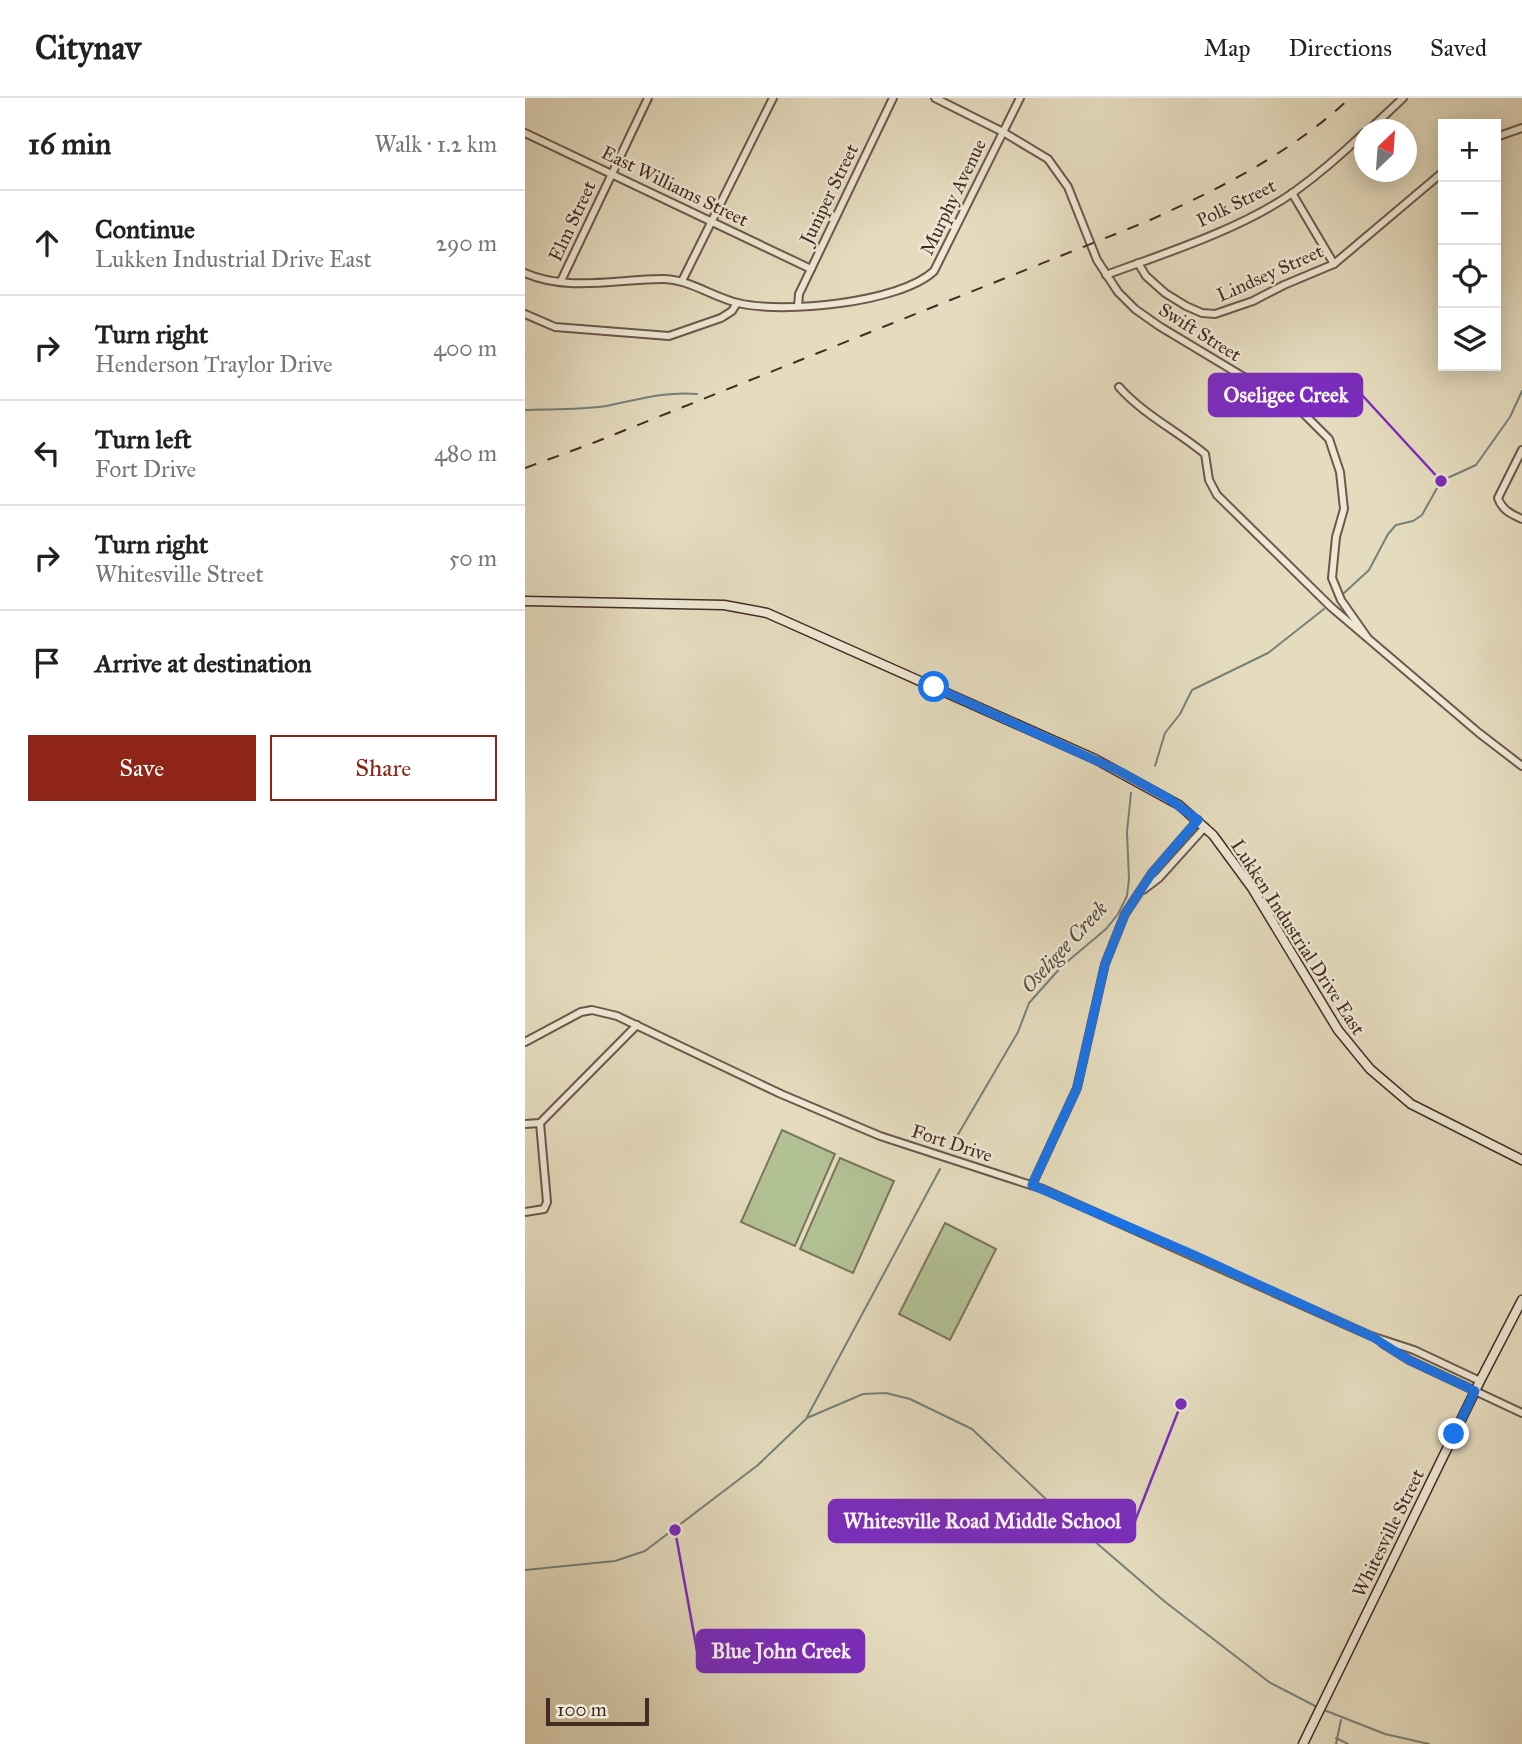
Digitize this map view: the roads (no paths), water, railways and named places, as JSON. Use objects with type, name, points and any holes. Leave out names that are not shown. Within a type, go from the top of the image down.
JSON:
[{"type":"main road","name":"Lukken Industrial Drive East","points":[[525,601],[724,606],[767,613],[1095,759],[1168,798],[1202,823],[1252,888],[1338,1030],[1370,1069],[1411,1104],[1522,1160]]},
{"type":"main road","name":"Whitesville Street","points":[[1303,1744],[1522,1300]]},
{"type":"street","name":"Elm Street","points":[[561,281],[648,98]]},
{"type":"street","points":[[682,281],[773,98]]},
{"type":"street","name":"Juniper Street","points":[[798,306],[799,293],[893,98]]},
{"type":"street","name":"Swift Street","points":[[935,98],[1003,132],[1048,159],[1068,187],[1089,244],[1119,294],[1159,326],[1302,412],[1329,439],[1340,472],[1344,509],[1336,537],[1332,578],[1341,600],[1367,637]]},
{"type":"street","name":"Murphy Avenue","points":[[525,273],[561,281],[682,281],[737,303],[798,306],[853,301],[924,281],[942,258],[1020,98]]},
{"type":"street","points":[[1381,119],[1403,98]]},
{"type":"street","points":[[1501,135],[1522,128]]},
{"type":"street","name":"East Williams Street","points":[[525,133],[811,269]]},
{"type":"street","name":"Polk Street","points":[[1106,275],[1247,218],[1292,193],[1354,143]]},
{"type":"street","name":"Lindsey Street","points":[[1138,263],[1146,276],[1165,293],[1202,313],[1215,314],[1253,302],[1284,285],[1334,264],[1438,176]]},
{"type":"street","points":[[1292,193],[1334,264]]},
{"type":"street","points":[[525,314],[555,327],[669,336],[721,318],[732,311],[737,303]]},
{"type":"street","name":"Swift Street","points":[[1119,387],[1136,406],[1183,435],[1205,454],[1209,480],[1217,495],[1331,607],[1479,733],[1522,766]]},
{"type":"street","points":[[1522,450],[1498,498],[1500,505],[1508,513],[1522,519]]},
{"type":"street","points":[[1032,1185],[1077,1088],[1105,964],[1125,914],[1139,893],[1159,877],[1202,823]]},
{"type":"street","name":"Fort Drive","points":[[525,1042],[581,1012],[592,1010],[617,1016],[781,1094],[880,1136],[1032,1185],[1371,1336],[1414,1350],[1480,1381]]},
{"type":"street","points":[[525,1124],[540,1123],[637,1026]]},
{"type":"street","points":[[525,1212],[544,1209],[547,1202],[540,1123]]},
{"type":"street","name":"Fort Drive","points":[[1371,1336],[1409,1360],[1522,1413]]},
{"type":"waterway","name":"Oseligee Creek","points":[[1344,593],[1369,570],[1388,534],[1396,525],[1413,521],[1422,515],[1441,481],[1476,465],[1510,417],[1522,391]]},
{"type":"waterway","points":[[525,410],[576,409],[663,395],[697,394]]},
{"type":"waterway","name":"Oseligee Creek","points":[[1155,766],[1165,733],[1180,714],[1192,690],[1268,653],[1324,609]]},
{"type":"waterway","name":"Oseligee Creek","points":[[953,1143],[1018,1032],[1029,1003],[1062,966],[1106,929],[1118,914],[1127,896],[1129,879],[1127,832],[1131,793]]},
{"type":"waterway","name":"Oseligee Creek","points":[[807,1417],[940,1169]]},
{"type":"waterway","points":[[525,1570],[615,1561],[645,1551],[758,1465],[807,1418],[863,1394],[886,1393],[910,1399],[972,1429],[1050,1503],[1164,1601],[1269,1682],[1319,1708]]},
{"type":"waterway","points":[[1324,1710],[1385,1734],[1429,1744]]},
{"type":"waterway","points":[[1336,1744],[1341,1720]]},
{"type":"waterway","points":[[1336,1738],[1348,1744]]},
{"type":"railway","points":[[525,468],[1148,221],[1254,168],[1304,136],[1350,98]]},
{"type":"place","name":"Oseligee Creek","points":[[1441,481]]},
{"type":"place","name":"Whitesville Road Middle School","points":[[1181,1404]]},
{"type":"place","name":"Blue John Creek","points":[[675,1530]]}]
